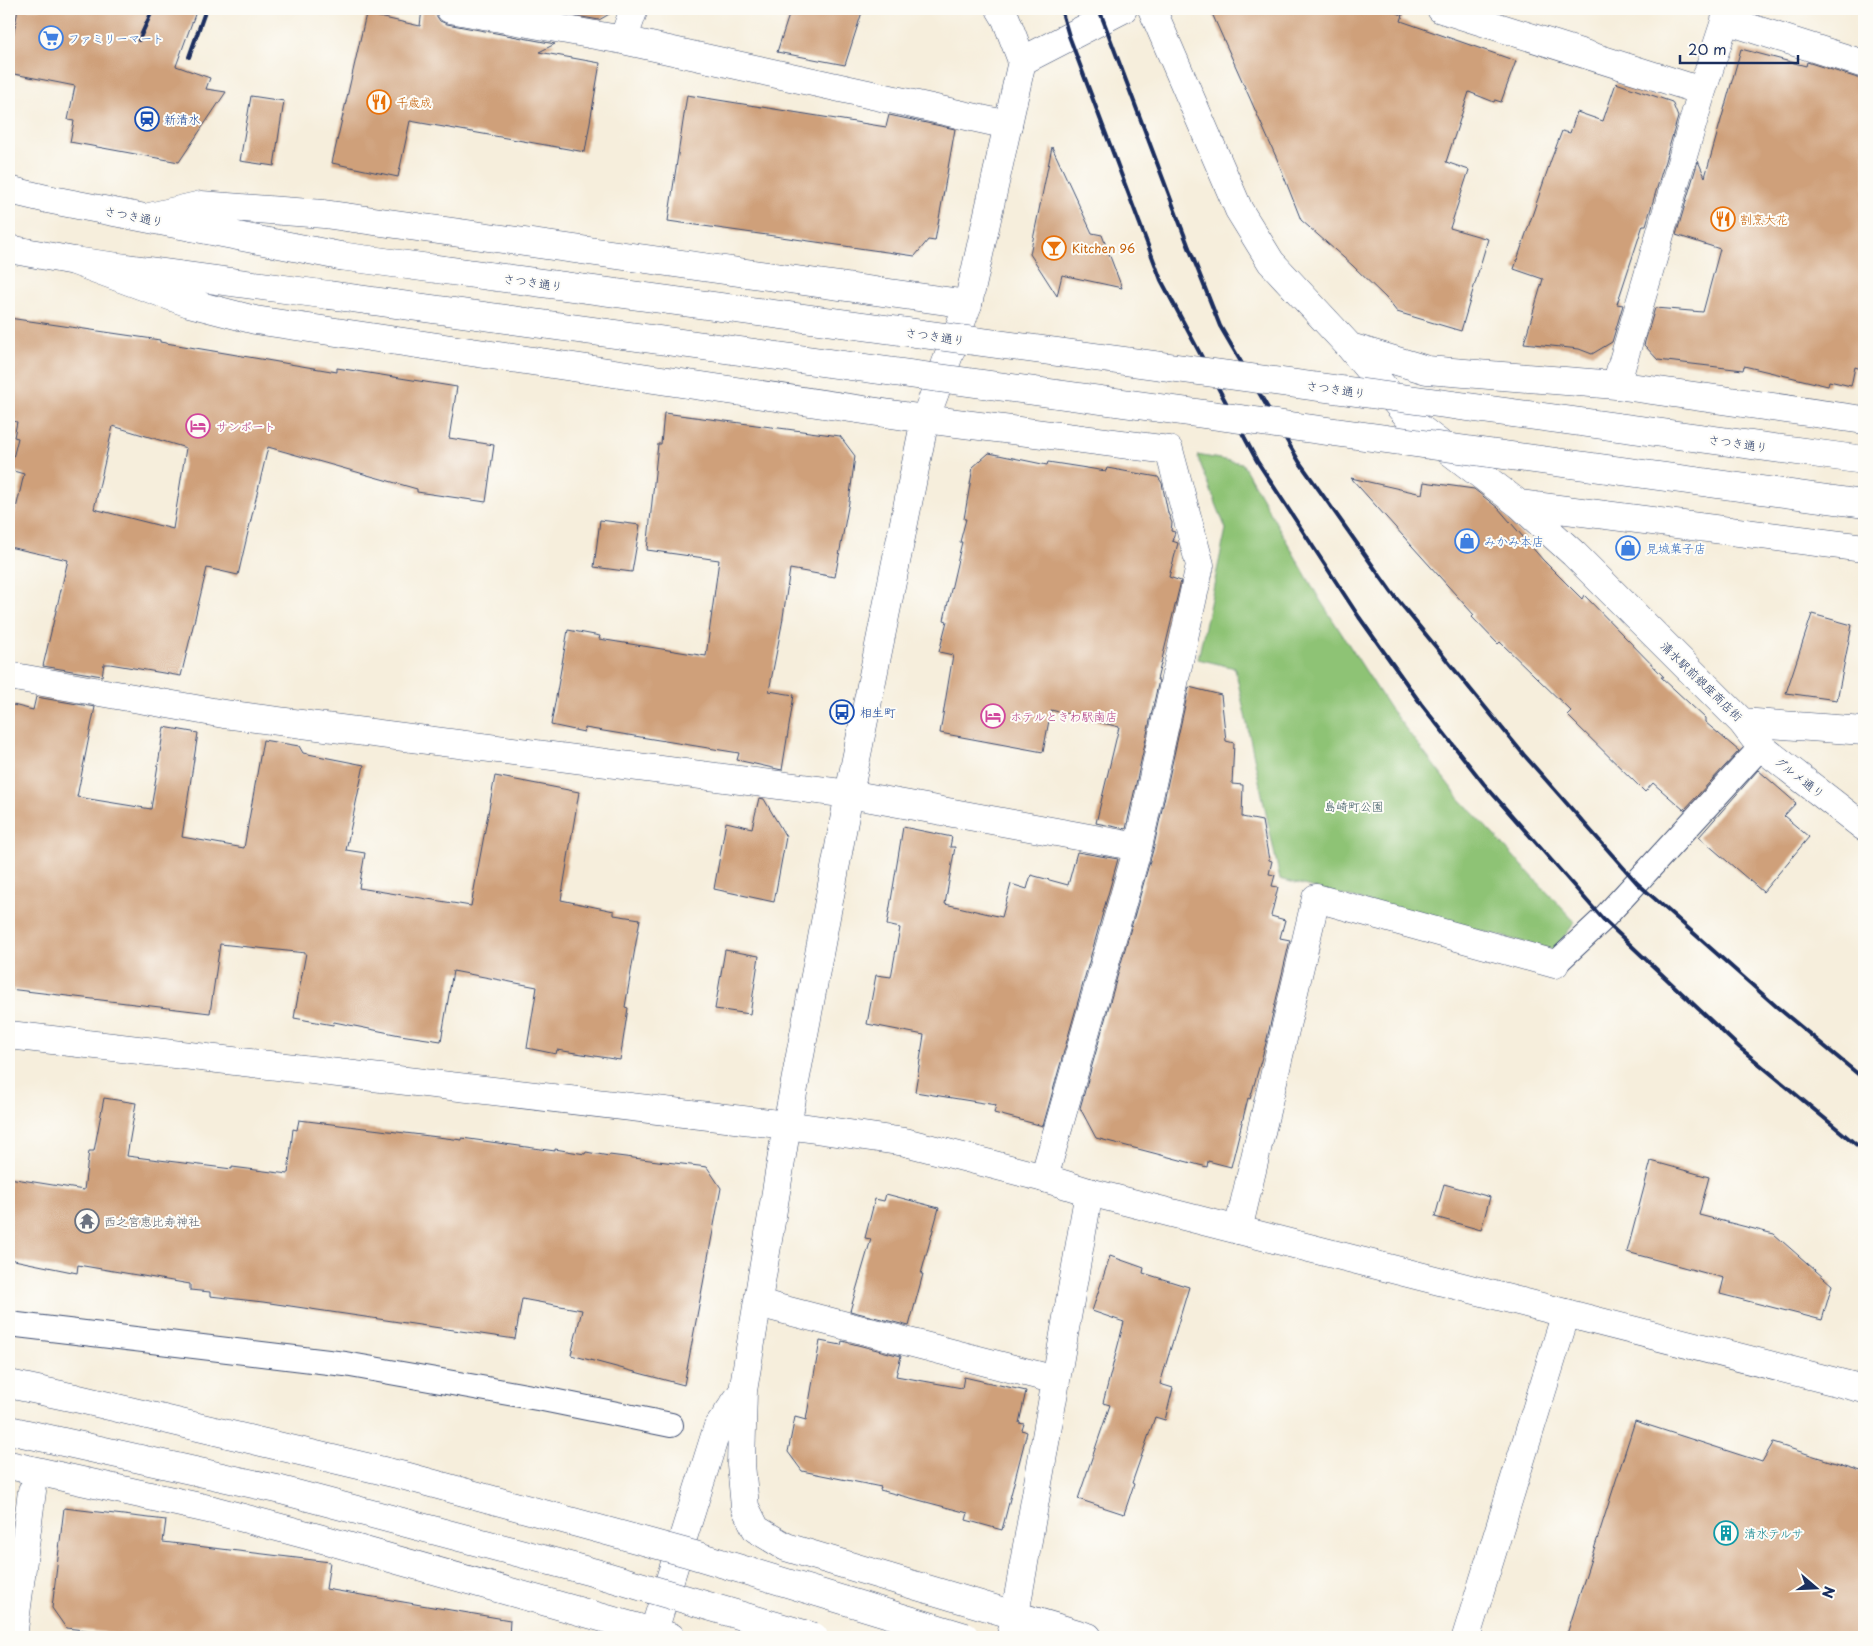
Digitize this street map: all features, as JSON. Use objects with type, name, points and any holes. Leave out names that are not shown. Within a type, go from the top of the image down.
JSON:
[{"type":"main road","points":[[450,9],[623,40],[1008,126]]},
{"type":"main road","points":[[623,40],[634,9]]},
{"type":"main road","points":[[1000,9],[1006,19],[1022,61],[968,304],[925,419],[849,794],[787,1125],[743,1392],[741,1464],[745,1506],[756,1528],[786,1547],[1013,1626],[1088,1637]]},
{"type":"main road","points":[[1022,61],[1123,9]]},
{"type":"main road","name":"清水駅前銀座商店街","points":[[1152,9],[1239,210],[1271,262],[1350,347],[1414,424],[1519,504],[1574,554],[1742,722],[1864,731]]},
{"type":"main road","points":[[1441,9],[1702,91]]},
{"type":"main road","points":[[1616,385],[1702,91],[1727,14],[1864,64]]},
{"type":"main road","name":"さつき通り","points":[[9,190],[340,256],[1864,460]]},
{"type":"main road","points":[[145,218],[201,205],[324,214],[968,304]]},
{"type":"main road","points":[[9,249],[74,261],[1864,504]]},
{"type":"main road","points":[[74,261],[189,303],[255,320],[925,419],[1169,450],[1200,565],[1138,847],[1044,1178]]},
{"type":"main road","points":[[1350,347],[1427,370],[1616,385],[1864,420]]},
{"type":"main road","points":[[1519,504],[1864,548]]},
{"type":"main road","points":[[9,676],[224,714],[849,794],[1138,847]]},
{"type":"main road","name":"グルメ通り","points":[[1742,722],[1761,747],[1864,827]]},
{"type":"main road","points":[[1238,1230],[1316,898],[1556,964]]},
{"type":"main road","points":[[9,1035],[787,1125],[905,1142],[1044,1178],[1089,1192],[1864,1389]]},
{"type":"main road","points":[[1013,1626],[1089,1192]]},
{"type":"main road","points":[[758,1303],[1056,1380]]},
{"type":"main road","points":[[1466,1637],[1566,1313]]},
{"type":"main road","points":[[9,1384],[405,1476],[691,1554],[965,1637]]},
{"type":"main road","points":[[9,1465],[213,1510],[326,1540],[659,1635],[717,1429],[743,1392]]},
{"type":"main road","points":[[9,1430],[281,1490],[592,1572],[814,1637]]},
{"type":"main road","points":[[13,1637],[32,1491]]},
{"type":"street","points":[[1556,964],[1603,918],[1761,747]]},
{"type":"street","points":[[9,1324],[345,1364],[543,1399],[671,1425]]},
{"type":"green space","name":"島崎町公園","points":[[1197,455],[1242,463],[1320,600],[1389,707],[1459,798],[1575,922],[1554,950],[1280,879],[1235,668],[1198,659],[1226,529]]},
{"type":"building","points":[[18,9],[197,9],[176,66],[210,78],[206,89],[226,92],[179,162],[70,142],[74,121],[68,120],[75,86],[9,73],[9,60]]},
{"type":"building","points":[[422,9],[435,9],[440,21],[447,24],[555,44],[539,52],[600,63],[585,152],[410,121],[398,177],[332,163],[366,14],[420,26]]},
{"type":"building","points":[[537,9],[618,9],[599,20]]},
{"type":"building","points":[[791,9],[863,9],[845,65],[777,52]]},
{"type":"building","points":[[1210,9],[1384,9],[1403,15],[1401,21],[1516,61],[1501,102],[1495,100],[1494,102],[1469,92],[1446,162],[1469,170],[1450,228],[1488,239],[1461,331],[1397,312],[1386,298],[1352,265],[1301,220],[1277,159]]},
{"type":"building","points":[[1741,49],[1806,66],[1807,62],[1864,80],[1864,370],[1855,367],[1851,386],[1829,381],[1828,386],[1744,366],[1743,370],[1658,360],[1644,345],[1655,308],[1703,312],[1720,249],[1676,235],[1698,161],[1705,177]]},
{"type":"building","points":[[1616,83],[1672,102],[1678,117],[1646,225],[1643,225],[1617,304],[1623,305],[1612,342],[1592,354],[1579,349],[1524,343],[1543,279],[1514,269],[1551,160],[1562,131],[1570,133],[1577,112],[1603,121]]},
{"type":"building","points":[[687,95],[886,127],[889,115],[955,129],[935,241],[928,240],[915,256],[668,221]]},
{"type":"building","points":[[251,96],[284,101],[274,166],[240,161]]},
{"type":"building","points":[[1052,147],[1092,233],[1102,235],[1122,288],[1062,275],[1057,296],[1030,254]]},
{"type":"building","points":[[9,318],[160,340],[160,342],[337,372],[337,368],[457,387],[449,438],[494,445],[486,502],[417,492],[417,489],[268,447],[238,575],[207,568],[181,676],[104,664],[102,676],[43,666],[68,560],[9,547],[9,539],[24,474],[10,470],[18,438],[14,437],[17,422],[9,420]],"holes":[[[113,426],[186,448],[173,529],[94,509]]]},
{"type":"building","points":[[664,413],[840,436],[855,456],[849,502],[835,577],[790,569],[769,691],[794,695],[782,770],[737,760],[739,753],[585,728],[584,732],[551,725],[568,630],[600,636],[599,639],[706,656],[719,560],[647,550],[658,444],[661,444]]},
{"type":"building","points":[[989,453],[1047,465],[1048,462],[1106,471],[1107,468],[1158,477],[1162,483],[1172,523],[1171,531],[1175,532],[1172,541],[1178,543],[1169,577],[1181,581],[1157,680],[1159,680],[1126,829],[1096,823],[1119,727],[1051,710],[1043,752],[940,733],[953,655],[939,652],[947,621],[944,620],[962,542],[960,542],[966,519],[964,519],[973,467]]},
{"type":"building","points":[[1351,478],[1422,494],[1424,482],[1474,489],[1498,508],[1543,560],[1582,599],[1584,595],[1664,677],[1661,677],[1705,718],[1705,722],[1739,751],[1684,810],[1653,783],[1645,792],[1567,715],[1571,711],[1500,642],[1498,644],[1472,617],[1474,615]]},
{"type":"building","points":[[600,520],[640,525],[632,572],[594,567]]},
{"type":"building","points":[[1812,614],[1852,625],[1837,700],[1786,693]]},
{"type":"building","points":[[1189,687],[1221,695],[1226,741],[1234,743],[1232,784],[1243,785],[1242,817],[1262,821],[1269,860],[1272,861],[1269,874],[1275,875],[1272,886],[1278,887],[1271,916],[1285,920],[1280,938],[1290,940],[1266,1043],[1250,1099],[1248,1098],[1231,1167],[1208,1161],[1207,1167],[1096,1138],[1080,1108],[1153,850]]},
{"type":"building","points":[[36,697],[95,707],[77,797],[151,809],[164,727],[198,733],[182,837],[244,848],[263,740],[299,746],[303,753],[364,765],[346,850],[365,853],[359,888],[471,906],[495,776],[579,792],[561,900],[614,911],[614,915],[640,919],[625,1007],[628,1008],[620,1060],[557,1050],[556,1054],[527,1048],[537,987],[453,971],[441,1041],[334,1022],[333,1025],[294,1018],[306,953],[220,944],[210,1013],[9,989],[9,704],[33,710]]},
{"type":"building","points":[[1758,770],[1796,803],[1784,816],[1809,837],[1763,892],[1699,837]]},
{"type":"building","points":[[759,798],[764,799],[786,837],[774,902],[714,889],[726,822],[752,828]]},
{"type":"building","points":[[903,827],[952,837],[950,847],[955,847],[945,904],[1002,917],[1011,884],[1027,889],[1031,875],[1068,885],[1077,852],[1118,859],[1043,1126],[994,1113],[996,1105],[915,1092],[924,1035],[867,1024],[876,975],[891,977],[900,928],[887,925]]},
{"type":"building","points":[[725,950],[759,956],[750,1014],[715,1009]]},
{"type":"building","points":[[104,1098],[136,1103],[127,1156],[232,1169],[232,1167],[288,1174],[293,1129],[297,1130],[299,1120],[707,1167],[721,1188],[684,1385],[571,1355],[582,1310],[522,1299],[515,1339],[210,1296],[210,1292],[190,1290],[190,1284],[78,1265],[77,1273],[9,1259],[9,1178],[84,1190],[89,1151],[94,1151]]},
{"type":"building","points":[[1651,1161],[1709,1177],[1699,1215],[1774,1234],[1832,1285],[1822,1320],[1720,1294],[1724,1278],[1627,1252]]},
{"type":"building","points":[[1444,1184],[1490,1197],[1481,1230],[1435,1217]]},
{"type":"building","points":[[886,1194],[939,1208],[909,1326],[850,1311],[871,1239],[865,1238],[875,1199],[884,1201]]},
{"type":"building","points":[[1110,1256],[1144,1268],[1143,1273],[1189,1287],[1160,1384],[1173,1388],[1165,1420],[1155,1417],[1132,1483],[1134,1484],[1124,1514],[1078,1499],[1110,1405],[1103,1403],[1124,1322],[1092,1311]]},
{"type":"building","points":[[820,1341],[841,1345],[842,1341],[901,1356],[896,1376],[962,1388],[964,1377],[1026,1391],[1019,1423],[1024,1424],[1022,1430],[1027,1432],[1002,1530],[966,1520],[968,1513],[880,1490],[881,1487],[802,1471],[788,1452],[795,1417],[806,1420]]},
{"type":"building","name":"清水テルサ","points":[[1635,1421],[1762,1462],[1773,1443],[1864,1472],[1864,1637],[1566,1637]]},
{"type":"building","points":[[64,1508],[166,1520],[163,1542],[330,1562],[326,1589],[510,1620],[509,1637],[145,1637],[66,1628],[52,1608]]},
{"type":"railway","points":[[139,40],[153,9]]},
{"type":"railway","points":[[189,57],[206,9]]},
{"type":"railway","points":[[1061,9],[1069,36],[1161,280],[1257,461],[1359,617],[1421,704],[1484,784],[1603,919],[1740,1048],[1864,1151]]},
{"type":"railway","points":[[1099,9],[1220,326],[1300,463],[1392,593],[1524,755],[1637,883],[1777,1007],[1864,1079]]},
{"type":"place","name":"ファミリーマート","points":[[51,38]]},
{"type":"place","name":"千歳成","points":[[379,102]]},
{"type":"place","name":"新清水","points":[[147,119]]},
{"type":"place","name":"割烹大花","points":[[1723,219]]},
{"type":"place","name":"Kitchen 96","points":[[1054,248]]},
{"type":"place","name":"サンポート","points":[[198,426]]},
{"type":"place","name":"みかみ本店","points":[[1467,541]]},
{"type":"place","name":"見城菓子店","points":[[1628,548]]},
{"type":"place","name":"相生町","points":[[842,712]]},
{"type":"place","name":"ホテルときわ駅南店","points":[[993,716]]},
{"type":"place","name":"西之宮恵比寿神社","points":[[87,1221]]},
{"type":"place","name":"清水テルサ","points":[[1726,1533]]}]
